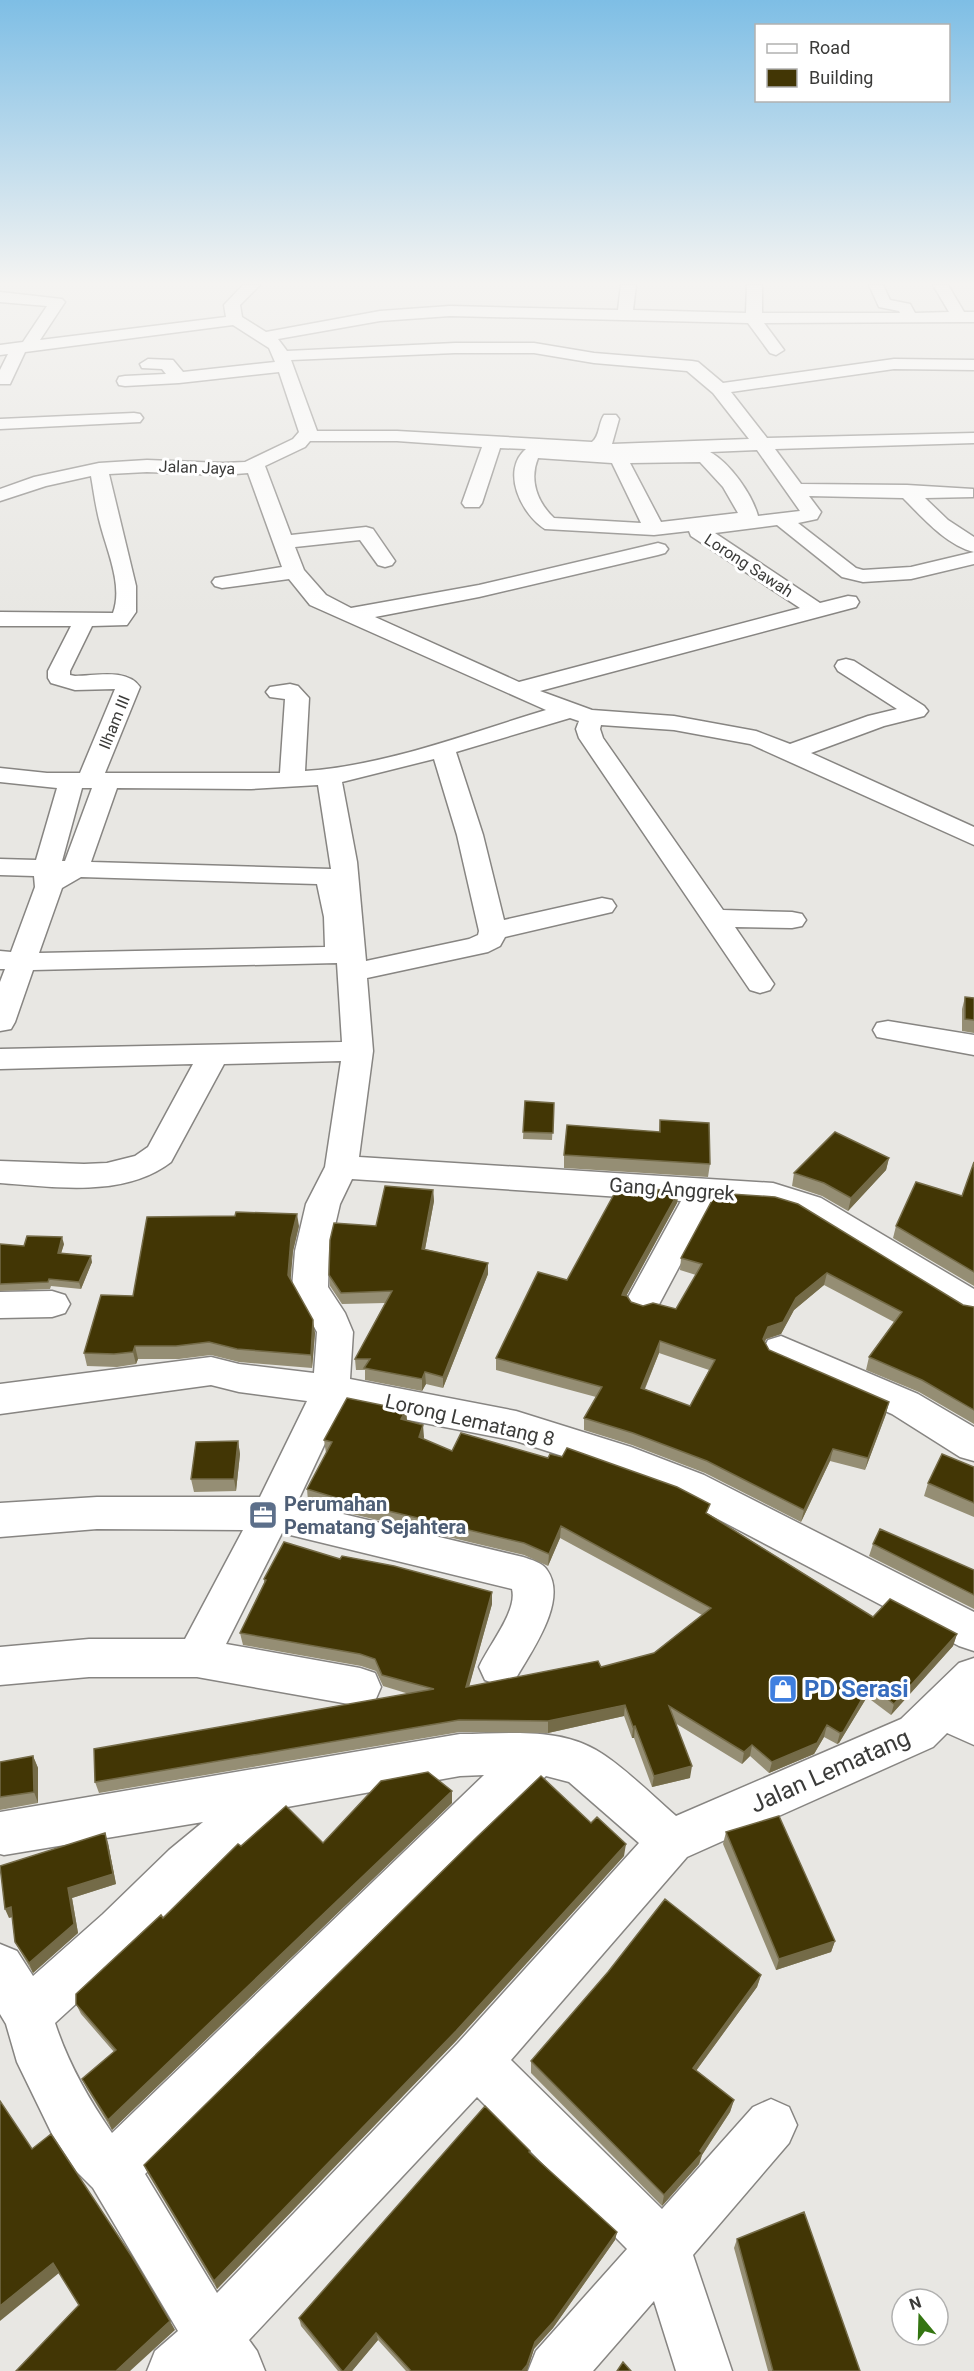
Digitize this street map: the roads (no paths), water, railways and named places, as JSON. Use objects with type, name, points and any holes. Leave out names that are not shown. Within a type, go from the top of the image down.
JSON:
[{"type":"street","points":[[295,396],[308,432],[305,436],[397,436],[493,441],[610,452],[974,438]]},
{"type":"street","name":"Lorong Sawah","points":[[724,396],[809,508],[810,515],[711,527],[698,532],[817,610]]},
{"type":"street","points":[[0,424],[96,429],[134,418]]},
{"type":"street","points":[[610,419],[605,441],[656,539]]},
{"type":"street","name":"Jalan Jaya","points":[[2,489],[99,469],[147,466],[232,469],[255,465],[299,443],[305,436]]},
{"type":"street","points":[[472,503],[493,441]]},
{"type":"street","points":[[348,615],[479,591],[656,539],[742,519],[749,515],[744,504],[708,458],[697,455],[610,452],[534,452],[529,456],[524,471],[524,482],[527,493],[544,519],[552,525],[656,539]]},
{"type":"street","points":[[255,465],[294,572],[318,600],[348,615],[422,645],[517,690],[581,714],[674,723],[756,738],[969,830]]},
{"type":"street","points":[[0,619],[84,621],[123,618],[127,591],[108,517],[99,469]]},
{"type":"street","points":[[796,490],[966,492]]},
{"type":"street","points":[[907,491],[941,524],[974,546]]},
{"type":"street","points":[[781,519],[849,573],[862,577],[888,576],[974,558]]},
{"type":"street","points":[[282,542],[366,533],[385,561]]},
{"type":"street","points":[[222,582],[294,572]]},
{"type":"street","points":[[517,690],[848,602]]},
{"type":"street","name":"Ilham III","points":[[84,621],[59,671],[59,678],[72,682],[119,682],[128,687],[89,781]]},
{"type":"street","points":[[789,752],[876,721],[916,711],[846,666]]},
{"type":"street","points":[[278,692],[290,691],[297,698],[292,780]]},
{"type":"street","points":[[0,775],[89,781],[251,782],[329,777],[397,762],[581,714]]},
{"type":"street","points":[[581,714],[591,738],[760,984]]},
{"type":"street","points":[[352,973],[478,946],[490,940],[493,931],[470,835],[443,749]]},
{"type":"street","points":[[197,1658],[272,1514],[331,1390],[335,1332],[332,1323],[310,1288],[310,1276],[312,1251],[323,1204],[341,1167],[358,1051],[344,862],[329,777]]},
{"type":"street","points":[[74,870],[91,829],[89,781]]},
{"type":"street","points":[[0,1022],[11,961],[47,878],[58,830],[89,781]]},
{"type":"street","points":[[58,830],[91,829]]},
{"type":"street","points":[[0,867],[47,878],[74,870],[327,876],[339,926],[338,951],[334,955],[11,961]]},
{"type":"street","points":[[493,931],[602,906]]},
{"type":"street","points":[[714,918],[792,920]]},
{"type":"street","points":[[888,1030],[974,1045]]},
{"type":"street","points":[[0,1059],[358,1051]]},
{"type":"street","points":[[0,1172],[97,1174],[137,1168],[152,1161],[160,1154],[214,1054]]},
{"type":"street","name":"Gang Anggrek","points":[[341,1167],[773,1195],[795,1200],[817,1211],[974,1306]]},
{"type":"street","points":[[643,1303],[704,1191]]},
{"type":"street","points":[[0,1305],[52,1304]]},
{"type":"street","points":[[781,1350],[905,1404],[974,1446]]},
{"type":"street","name":"Lorong Lematang 8","points":[[0,1399],[211,1371],[239,1378],[331,1390],[516,1426],[618,1458],[690,1486],[974,1633]]},
{"type":"street","points":[[0,1520],[97,1513],[272,1514],[523,1574],[532,1581],[534,1598],[527,1617],[500,1667]]},
{"type":"street","points":[[0,1666],[89,1658],[197,1658],[360,1686]]},
{"type":"street","name":"Jalan Lematang","points":[[671,1841],[958,1717],[974,1677]]},
{"type":"street","points":[[112,2169],[537,1754]]},
{"type":"street","points":[[0,1968],[28,2014],[42,2062],[57,2091],[95,2154],[112,2169],[208,2360],[671,1841],[585,1767],[556,1756],[537,1754],[460,1755],[317,1779],[274,1789],[4,1833]]},
{"type":"street","points":[[28,2014],[120,1931],[185,1866],[252,1811],[274,1789]]},
{"type":"street","points":[[476,2061],[664,2248],[704,2371]]},
{"type":"street","points":[[556,2371],[771,2125]]},
{"type":"place","name":"Perumahan Pematang Sejahtera","points":[[263,1515]]},
{"type":"place","name":"PD Serasi","points":[[783,1689]]}]
